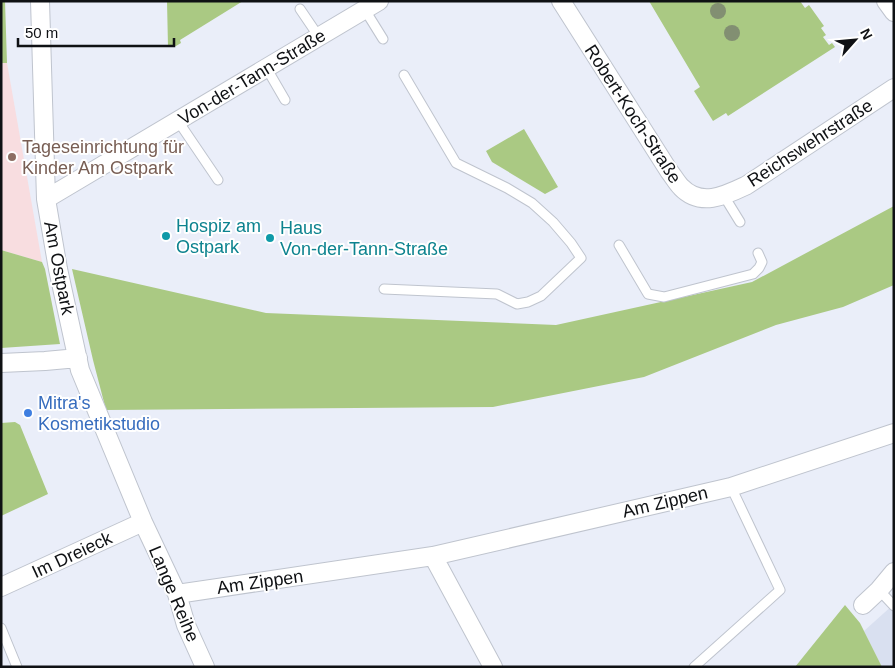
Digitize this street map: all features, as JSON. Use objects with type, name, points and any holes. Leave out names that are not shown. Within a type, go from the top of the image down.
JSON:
[{"type":"street","name":"Am Ostpark","points":[[40,1],[46,199],[58,269],[80,370],[143,522]]},
{"type":"street","name":"Robert-Koch-Straße","points":[[561,1],[682,188],[693,196],[709,199],[724,196]]},
{"type":"street","points":[[886,1],[894,12]]},
{"type":"street","name":"Von-der-Tann-Straße","points":[[46,199],[372,6]]},
{"type":"street","name":"Reichswehrstraße","points":[[724,196],[747,185],[894,88]]},
{"type":"street","points":[[1,363],[45,361],[77,355]]},
{"type":"street","name":"Am Zippen","points":[[177,594],[433,556],[731,487],[894,433]]},
{"type":"street","name":"Im Dreieck","points":[[1,587],[143,522]]},
{"type":"street","name":"Lange Reihe","points":[[143,522],[177,594],[186,625],[205,667]]},
{"type":"street","points":[[433,556],[493,667]]},
{"type":"street","points":[[863,605],[894,572]]},
{"type":"lane","points":[[372,6],[382,39]]},
{"type":"lane","points":[[300,9],[319,37]]},
{"type":"lane","points":[[267,68],[285,100]]},
{"type":"lane","points":[[384,289],[497,294],[517,304],[528,302],[541,296],[581,258],[554,222],[532,203],[507,188],[456,164],[404,76]]},
{"type":"lane","points":[[178,121],[218,180]]},
{"type":"lane","points":[[724,196],[740,222]]},
{"type":"lane","points":[[619,245],[648,294],[664,297],[753,274],[762,262],[758,253]]},
{"type":"lane","points":[[694,667],[780,590],[731,487]]},
{"type":"lane","points":[[879,590],[894,606]]},
{"type":"lane","points":[[1,628],[17,667]]},
{"type":"shaded area","name":"Tageseinrichtung für Kinder Am Ostpark","points":[[1,63],[7,63],[42,262],[1,250]]},
{"type":"shaded area","points":[[894,604],[894,667],[882,667],[864,631]]},
{"type":"green space","points":[[1,1],[5,1],[7,63],[1,63]]},
{"type":"green space","points":[[167,1],[243,1],[180,40],[181,43],[168,47]]},
{"type":"green space","points":[[649,1],[800,1],[805,8],[809,5],[824,26],[821,28],[826,35],[823,37],[829,45],[832,43],[835,47],[728,116],[726,113],[713,121],[694,91],[700,87]]},
{"type":"green space","points":[[524,129],[558,187],[545,194],[492,162],[486,151]]},
{"type":"green space","points":[[894,206],[894,285],[843,307],[776,325],[644,377],[493,407],[106,410],[72,269],[266,313],[556,325],[752,282]]},
{"type":"green space","points":[[1,250],[42,262],[60,344],[1,348]]},
{"type":"green space","points":[[15,422],[20,425],[48,494],[1,516],[1,423]]},
{"type":"green space","points":[[845,605],[860,623],[882,667],[795,667]]},
{"type":"place","name":"Tageseinrichtung für Kinder Am Ostpark","points":[[12,157]]},
{"type":"place","name":"Hospiz am Ostpark","points":[[166,236]]},
{"type":"place","name":"Haus Von-der-Tann-Straße","points":[[270,238]]},
{"type":"place","name":"Mitra's Kosmetikstudio","points":[[28,413]]}]
